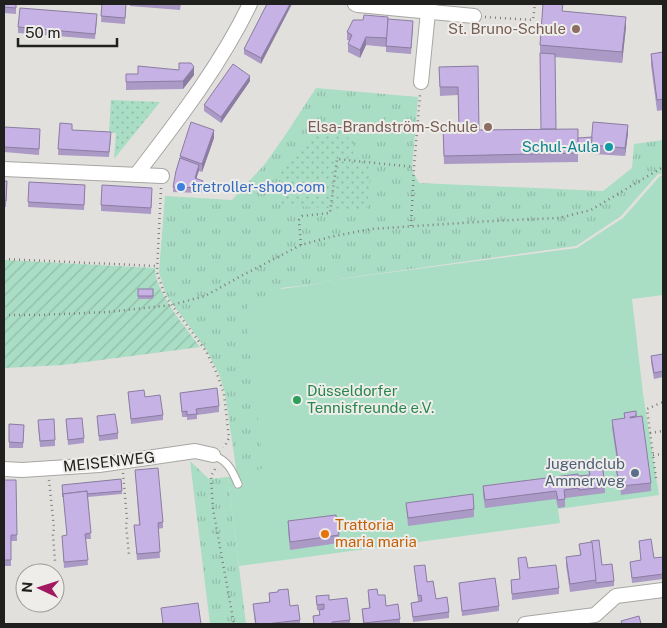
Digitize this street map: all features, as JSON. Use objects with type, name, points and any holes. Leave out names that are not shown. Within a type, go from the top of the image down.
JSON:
[{"type":"street","points":[[136,175],[214,69],[228,47],[250,4]]},
{"type":"street","points":[[355,4],[429,8],[474,16]]},
{"type":"street","points":[[421,82],[429,8]]},
{"type":"street","points":[[4,168],[162,176]]},
{"type":"street","name":"MEISENWEG","points":[[4,469],[22,470],[99,465],[195,451],[213,455]]},
{"type":"street","points":[[525,624],[596,620],[616,596],[663,590]]},
{"type":"lane","points":[[213,455],[220,458],[231,468],[238,484]]},
{"type":"path","points":[[474,16],[533,20],[535,4]]},
{"type":"path","points":[[411,226],[421,82]]},
{"type":"path","points":[[301,245],[299,220],[302,216],[330,213],[338,159],[414,167]]},
{"type":"path","points":[[4,315],[108,312],[172,305],[205,296],[301,245],[363,231],[411,226],[559,218],[591,210],[663,167]]},
{"type":"path","points":[[162,176],[157,272],[165,296],[172,305]]},
{"type":"path","points":[[4,259],[157,266]]},
{"type":"path","points":[[656,478],[647,409],[663,402]]},
{"type":"path","points":[[650,432],[663,431]]},
{"type":"path","points":[[653,455],[663,454]]},
{"type":"path","points":[[121,462],[129,556]]},
{"type":"path","points":[[48,468],[55,560]]},
{"type":"green space","points":[[316,88],[418,97],[412,170],[419,183],[603,191],[632,168],[634,144],[663,140],[663,174],[658,174],[621,216],[576,246],[281,288],[282,295],[251,328],[266,480],[238,482],[225,393],[219,374],[206,349],[166,295],[159,272],[165,196],[232,200],[265,164]]},
{"type":"green space","points":[[111,100],[160,102],[114,159],[116,133],[109,132]]},
{"type":"green space","points":[[342,111],[384,115],[382,137],[340,133]]},
{"type":"green space","points":[[313,134],[354,138],[353,156],[371,165],[367,211],[282,205],[280,170]]},
{"type":"green space","points":[[663,175],[663,295],[632,299],[643,394],[659,495],[558,509],[560,523],[239,566],[228,477],[264,468],[247,331],[251,328],[247,300],[281,295],[281,289],[324,283],[325,281],[577,248],[623,218],[660,176]]},
{"type":"green space","points":[[4,260],[155,268],[156,277],[165,298],[200,347],[63,365],[4,368]]},
{"type":"green space","points":[[190,461],[209,479],[228,477],[246,624],[210,624]]},
{"type":"building","points":[[4,4],[16,4],[16,8],[4,7]]},
{"type":"building","points":[[102,4],[126,4],[125,18],[101,16]]},
{"type":"building","points":[[267,4],[290,4],[261,58],[244,49]]},
{"type":"building","points":[[543,4],[563,4],[562,11],[626,17],[622,52],[540,45]]},
{"type":"building","points":[[20,8],[97,14],[95,34],[18,27]]},
{"type":"building","points":[[364,15],[388,17],[387,38],[366,37],[360,50],[348,44],[352,35],[347,32],[353,20],[363,20]]},
{"type":"building","points":[[388,19],[413,21],[411,48],[386,46]]},
{"type":"building","points":[[663,52],[663,99],[657,100],[651,54]]},
{"type":"building","points":[[540,53],[555,54],[556,129],[541,129]]},
{"type":"building","points":[[179,63],[191,63],[194,67],[183,81],[126,82],[126,74],[138,74],[138,66],[179,70]]},
{"type":"building","points":[[233,64],[250,76],[221,117],[204,105]]},
{"type":"building","points":[[478,66],[479,130],[578,129],[578,153],[444,156],[443,127],[459,127],[458,87],[440,87],[439,67]]},
{"type":"building","points":[[191,122],[214,130],[202,164],[180,156]]},
{"type":"building","name":"Schul-Aula","points":[[593,122],[628,125],[625,148],[591,145]]},
{"type":"building","points":[[60,123],[72,124],[72,130],[111,132],[109,152],[58,149]]},
{"type":"building","points":[[4,127],[40,129],[39,149],[4,147]]},
{"type":"building","points":[[592,137],[591,151],[578,150],[578,138]]},
{"type":"building","points":[[180,158],[199,165],[195,178],[203,181],[201,188],[173,187]]},
{"type":"building","points":[[4,181],[7,181],[6,201],[4,201]]},
{"type":"building","points":[[29,182],[85,185],[84,205],[28,202]]},
{"type":"building","points":[[102,185],[152,188],[151,208],[101,205]]},
{"type":"building","points":[[138,289],[153,289],[153,296],[138,296]]},
{"type":"building","points":[[663,354],[663,371],[654,373],[651,356]]},
{"type":"building","points":[[217,388],[219,406],[196,409],[197,414],[187,415],[187,411],[182,412],[180,393]]},
{"type":"building","points":[[144,390],[145,397],[160,395],[163,415],[131,419],[128,392]]},
{"type":"building","points":[[636,411],[636,416],[630,418],[642,416],[651,483],[621,486],[616,468],[619,467],[612,420],[625,418],[624,413]]},
{"type":"building","points":[[115,414],[118,433],[99,436],[97,416]]},
{"type":"building","points":[[82,418],[84,438],[68,440],[66,419]]},
{"type":"building","points":[[54,419],[55,440],[40,441],[38,420]]},
{"type":"building","points":[[9,424],[24,425],[23,443],[9,442]]},
{"type":"building","points":[[602,462],[605,487],[579,490],[578,476],[590,475],[588,464]]},
{"type":"building","points":[[158,468],[163,522],[158,523],[160,552],[137,554],[134,525],[140,525],[135,470]]},
{"type":"building","points":[[578,474],[579,488],[564,490],[565,499],[558,500],[556,491],[485,500],[483,486]]},
{"type":"building","points":[[121,479],[122,491],[87,494],[87,491],[63,494],[63,497],[62,485]]},
{"type":"building","points":[[4,480],[16,480],[17,535],[11,535],[11,560],[4,560]]},
{"type":"building","points":[[87,491],[91,533],[85,534],[88,560],[64,562],[62,536],[67,535],[63,494]]},
{"type":"building","points":[[473,494],[474,509],[408,518],[406,503]]},
{"type":"building","points":[[336,515],[339,535],[290,542],[288,521]]},
{"type":"building","points":[[651,539],[654,558],[663,557],[663,574],[632,578],[630,562],[641,560],[639,541]]},
{"type":"building","points":[[599,540],[602,565],[612,564],[614,581],[596,583],[591,541]]},
{"type":"building","points":[[592,542],[596,580],[570,584],[566,557],[581,555],[579,544]]},
{"type":"building","points":[[526,557],[528,568],[556,565],[559,588],[512,594],[511,580],[520,579],[518,558]]},
{"type":"building","points":[[425,565],[427,582],[433,581],[436,599],[447,597],[449,612],[413,617],[411,603],[422,601],[421,595],[418,596],[414,566]]},
{"type":"building","points":[[495,578],[499,606],[462,611],[459,583]]},
{"type":"building","points":[[288,589],[290,606],[298,605],[300,620],[256,624],[253,604],[270,602],[269,593]]},
{"type":"building","points":[[377,589],[378,595],[385,595],[386,606],[398,604],[400,619],[364,623],[362,609],[370,608],[368,590]]},
{"type":"building","points":[[329,595],[329,600],[347,598],[350,620],[332,622],[332,624],[314,624],[313,616],[320,615],[319,610],[324,609],[324,604],[317,605],[316,596]]},
{"type":"building","points":[[198,603],[201,624],[163,624],[161,608]]},
{"type":"building","points":[[639,616],[641,624],[622,624],[621,621]]},
{"type":"place","name":"St. Bruno-Schule","points":[[576,29]]},
{"type":"place","name":"Elsa-Brandström-Schule","points":[[488,127]]},
{"type":"place","name":"Schul-Aula","points":[[609,147]]},
{"type":"place","name":"tretroller-shop.com","points":[[181,187]]},
{"type":"place","name":"Düsseldorfer Tennisfreunde e.V.","points":[[297,400]]},
{"type":"place","name":"Jugendclub Ammerweg","points":[[635,473]]},
{"type":"place","name":"Trattoria maria maria","points":[[325,534]]}]
